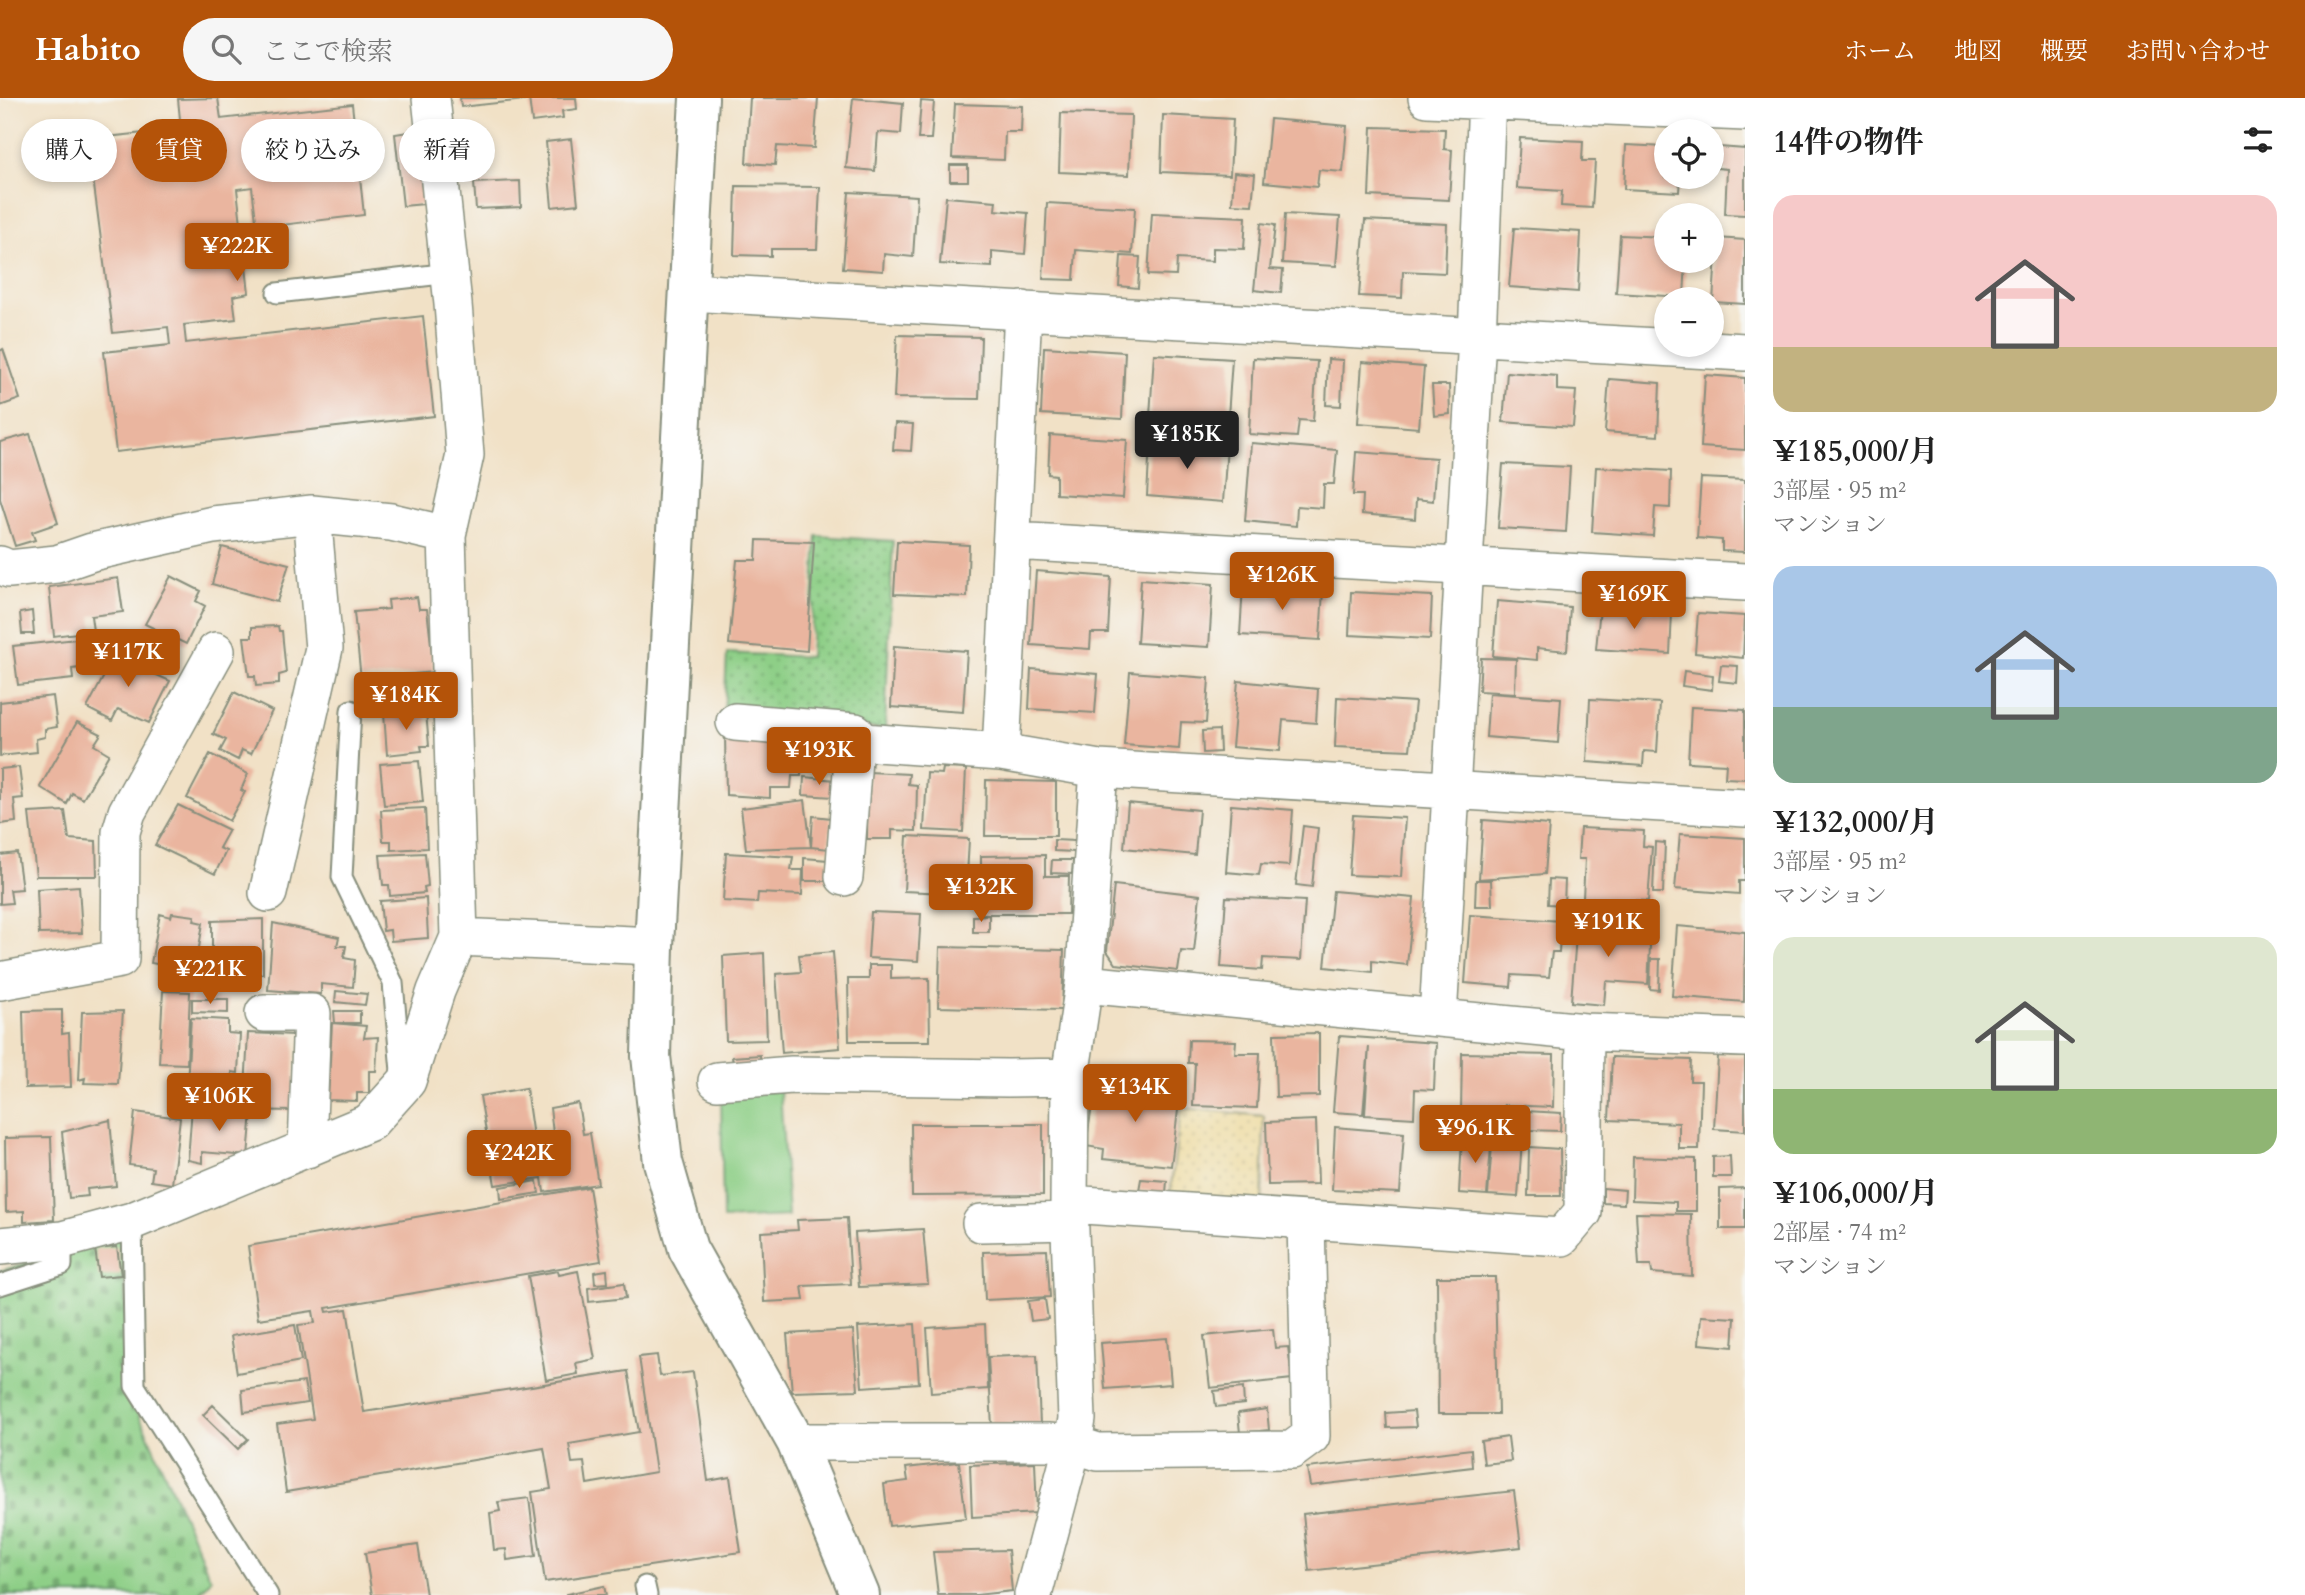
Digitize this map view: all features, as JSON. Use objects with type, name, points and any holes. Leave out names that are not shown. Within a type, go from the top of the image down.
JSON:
[{"type":"street","points":[[0,1246],[62,1240],[132,1221],[370,1122],[407,1081],[436,991],[459,937],[447,535],[466,455],[450,274],[430,98]]},
{"type":"street","points":[[699,98],[654,946],[651,1056],[663,1162],[688,1248],[796,1442],[860,1595]]},
{"type":"street","points":[[1427,98],[1745,113]]},
{"type":"street","points":[[1438,1018],[1477,337],[1487,100]]},
{"type":"street","points":[[689,292],[1745,352]]},
{"type":"street","points":[[1001,752],[1023,310]]},
{"type":"street","points":[[0,565],[9,569],[57,564],[92,552],[213,525],[312,514],[391,522],[447,535]]},
{"type":"street","points":[[268,893],[324,648],[312,514]]},
{"type":"street","points":[[1012,541],[1745,582]]},
{"type":"street","points":[[0,981],[120,959],[121,832],[127,812],[216,651]]},
{"type":"street","points":[[735,722],[855,732],[863,742],[1001,752],[1099,769],[1745,808]]},
{"type":"street","points":[[844,877],[855,732]]},
{"type":"street","points":[[1033,1595],[1073,1444],[1077,1419],[1070,1213],[1070,1077],[1084,984],[1099,769]]},
{"type":"street","points":[[459,937],[654,946]]},
{"type":"street","points":[[1084,984],[1585,1032],[1745,1038]]},
{"type":"street","points":[[264,1013],[312,1013],[307,1149]]},
{"type":"street","points":[[981,1223],[1070,1213],[1306,1221],[1562,1237],[1583,1212],[1585,1032]]},
{"type":"street","points":[[717,1081],[792,1075],[1070,1077]]},
{"type":"street","points":[[796,1442],[1048,1442],[1073,1444],[1098,1452],[1292,1450],[1311,1436],[1306,1221]]},
{"type":"lane","points":[[276,293],[450,274]]},
{"type":"lane","points":[[351,709],[342,877],[393,983],[402,1086]]},
{"type":"lane","points":[[132,1221],[135,1386],[268,1595]]},
{"type":"lane","points":[[0,1285],[62,1265],[62,1240]]},
{"type":"green space","points":[[817,536],[893,541],[885,729],[724,716],[727,653],[810,657]]},
{"type":"green space","points":[[780,1090],[788,1216],[723,1219],[721,1094]]},
{"type":"green space","points":[[123,1234],[128,1390],[211,1579],[198,1595],[0,1595],[0,1271]]},
{"type":"sand","points":[[1181,1108],[1264,1116],[1262,1208],[1169,1203]]},
{"type":"building","points":[[218,98],[221,119],[180,119],[178,99]]},
{"type":"building","points":[[460,98],[524,98],[524,100],[461,107]]},
{"type":"building","points":[[529,98],[576,98],[577,109],[562,111],[563,118],[532,122]]},
{"type":"building","points":[[750,98],[818,98],[814,148],[777,146],[775,165],[746,163]]},
{"type":"building","points":[[853,98],[903,103],[901,134],[878,132],[875,171],[846,168]]},
{"type":"building","points":[[921,101],[934,102],[931,139],[918,139]]},
{"type":"building","points":[[352,104],[354,119],[241,119],[241,182],[360,182],[364,215],[257,228],[252,187],[237,189],[249,293],[233,296],[236,319],[184,325],[186,343],[423,316],[434,416],[116,452],[104,352],[170,345],[168,327],[113,333],[94,182],[117,182],[117,136],[131,134],[131,182],[227,182],[227,119],[221,119]]},
{"type":"building","points":[[955,104],[1022,106],[1021,132],[1005,132],[1004,160],[952,158]]},
{"type":"building","points":[[1061,113],[1131,115],[1129,175],[1059,172]]},
{"type":"building","points":[[1163,115],[1233,119],[1230,175],[1161,172]]},
{"type":"building","points":[[1270,119],[1347,126],[1343,172],[1319,170],[1317,187],[1264,182]]},
{"type":"building","points":[[1372,127],[1445,129],[1444,149],[1452,150],[1449,200],[1369,196]]},
{"type":"building","points":[[399,133],[399,170],[395,134]]},
{"type":"building","points":[[1520,138],[1583,141],[1582,161],[1595,161],[1592,208],[1561,206],[1562,191],[1517,188]]},
{"type":"building","points":[[571,139],[578,204],[552,207],[546,142]]},
{"type":"building","points":[[1626,145],[1654,146],[1654,189],[1679,189],[1679,192],[1624,189]]},
{"type":"building","points":[[1724,147],[1745,149],[1745,215],[1725,214],[1727,169],[1724,169]]},
{"type":"building","points":[[950,165],[968,165],[968,181],[950,181]]},
{"type":"building","points":[[1234,172],[1255,174],[1252,205],[1232,204]]},
{"type":"building","points":[[520,181],[521,207],[476,209],[474,183]]},
{"type":"building","points":[[400,182],[421,182],[424,204],[403,206]]},
{"type":"building","points":[[736,186],[820,187],[817,249],[771,249],[771,256],[734,255]]},
{"type":"building","points":[[849,192],[917,196],[913,257],[884,254],[883,271],[843,268]]},
{"type":"building","points":[[946,197],[996,201],[995,210],[1028,213],[1025,254],[992,251],[992,267],[940,264]]},
{"type":"building","points":[[1047,203],[1135,208],[1132,254],[1076,250],[1074,280],[1043,279]]},
{"type":"building","points":[[1152,213],[1246,217],[1244,249],[1213,248],[1213,261],[1177,259],[1176,276],[1148,275]]},
{"type":"building","points":[[1285,214],[1340,217],[1336,266],[1282,263]]},
{"type":"building","points":[[1365,220],[1447,224],[1445,273],[1403,271],[1402,298],[1359,296]]},
{"type":"building","points":[[1261,223],[1275,225],[1270,269],[1283,270],[1281,293],[1254,290]]},
{"type":"building","points":[[1514,228],[1581,232],[1578,292],[1509,287]]},
{"type":"building","points":[[1620,235],[1654,236],[1654,273],[1685,273],[1685,287],[1654,287],[1654,295],[1616,293]]},
{"type":"building","points":[[1724,238],[1745,240],[1745,304],[1724,303],[1724,287],[1714,287],[1715,273],[1724,273]]},
{"type":"building","points":[[1121,256],[1140,257],[1138,288],[1119,286]]},
{"type":"building","points":[[897,335],[981,337],[979,399],[894,398]]},
{"type":"building","points":[[1044,347],[1125,352],[1122,419],[1041,414]]},
{"type":"building","points":[[3,349],[20,399],[0,406],[0,351]]},
{"type":"building","points":[[1154,354],[1232,359],[1227,431],[1213,430],[1213,420],[1150,416]]},
{"type":"building","points":[[1253,358],[1317,361],[1313,421],[1299,420],[1297,437],[1249,434]]},
{"type":"building","points":[[1328,359],[1343,360],[1341,406],[1326,405]]},
{"type":"building","points":[[1362,362],[1424,367],[1419,428],[1358,423]]},
{"type":"building","points":[[1507,372],[1557,376],[1557,390],[1576,391],[1573,427],[1503,422]]},
{"type":"building","points":[[1705,375],[1745,378],[1745,450],[1701,447]]},
{"type":"building","points":[[1609,379],[1660,383],[1658,436],[1605,432]]},
{"type":"building","points":[[1432,385],[1449,385],[1450,414],[1434,416]]},
{"type":"building","points":[[895,423],[913,424],[911,451],[893,450]]},
{"type":"building","points":[[30,434],[58,523],[32,532],[35,540],[15,546],[0,499],[0,442]]},
{"type":"building","points":[[1050,435],[1127,440],[1123,498],[1056,494],[1056,475],[1048,474]]},
{"type":"building","points":[[1150,441],[1227,446],[1223,502],[1147,496]]},
{"type":"building","points":[[1251,443],[1337,450],[1334,484],[1324,484],[1323,508],[1297,506],[1296,526],[1245,521]]},
{"type":"building","points":[[1356,452],[1436,458],[1433,501],[1416,499],[1415,519],[1362,514],[1363,495],[1353,495]]},
{"type":"building","points":[[1503,464],[1570,467],[1566,532],[1498,528]]},
{"type":"building","points":[[1596,467],[1671,471],[1670,508],[1655,507],[1653,536],[1592,532]]},
{"type":"building","points":[[1701,478],[1745,480],[1745,552],[1722,551],[1722,540],[1697,538]]},
{"type":"building","points":[[757,540],[814,542],[807,651],[729,644],[737,560],[756,560]]},
{"type":"building","points":[[897,541],[969,545],[967,597],[894,594]]},
{"type":"building","points":[[222,547],[289,564],[277,602],[212,584]]},
{"type":"building","points":[[1036,571],[1111,577],[1108,633],[1091,633],[1090,649],[1031,645]]},
{"type":"building","points":[[171,576],[201,591],[196,601],[205,606],[186,644],[145,624]]},
{"type":"building","points":[[118,578],[123,612],[91,616],[93,631],[54,636],[49,587]]},
{"type":"building","points":[[1141,579],[1213,584],[1209,647],[1137,643]]},
{"type":"building","points":[[1243,585],[1323,590],[1320,640],[1240,635]]},
{"type":"building","points":[[1351,592],[1432,596],[1430,639],[1349,635]]},
{"type":"building","points":[[417,597],[419,609],[427,609],[434,672],[361,679],[354,612],[389,609],[388,600]]},
{"type":"building","points":[[1497,601],[1570,607],[1567,651],[1537,648],[1537,660],[1493,656]]},
{"type":"building","points":[[1600,608],[1672,613],[1670,654],[1596,649]]},
{"type":"building","points":[[32,611],[34,634],[22,634],[20,613]]},
{"type":"building","points":[[1698,613],[1745,616],[1743,658],[1695,653]]},
{"type":"building","points":[[278,626],[279,631],[282,631],[286,673],[279,675],[279,684],[256,686],[255,676],[249,676],[244,637],[252,637],[252,627]]},
{"type":"building","points":[[85,638],[89,667],[72,669],[73,679],[18,685],[13,646]]},
{"type":"building","points":[[121,644],[140,654],[134,665],[170,681],[149,723],[118,709],[112,721],[87,708]]},
{"type":"building","points":[[894,646],[967,651],[963,712],[891,707]]},
{"type":"building","points":[[1481,658],[1516,659],[1515,693],[1479,691]]},
{"type":"building","points":[[1721,665],[1738,666],[1737,683],[1719,681]]},
{"type":"building","points":[[1031,669],[1098,674],[1095,713],[1029,709]]},
{"type":"building","points":[[1684,671],[1713,675],[1712,690],[1682,686]]},
{"type":"building","points":[[1130,672],[1209,678],[1206,723],[1181,722],[1179,749],[1124,745]]},
{"type":"building","points":[[1238,681],[1318,689],[1316,723],[1283,720],[1280,751],[1232,747]]},
{"type":"building","points":[[234,692],[272,711],[251,754],[242,750],[238,760],[220,751],[226,740],[213,734]]},
{"type":"building","points":[[1489,693],[1561,698],[1558,743],[1486,737]]},
{"type":"building","points":[[53,696],[57,727],[45,729],[45,737],[36,739],[37,752],[0,756],[0,702]]},
{"type":"building","points":[[1337,697],[1415,702],[1410,750],[1335,747]]},
{"type":"building","points":[[1590,699],[1660,703],[1657,752],[1644,751],[1643,766],[1587,762]]},
{"type":"building","points":[[1691,707],[1745,710],[1745,779],[1725,778],[1726,764],[1688,762]]},
{"type":"building","points":[[426,712],[429,746],[421,746],[422,751],[387,755],[384,713]]},
{"type":"building","points":[[77,722],[101,734],[94,745],[109,754],[83,799],[72,793],[67,804],[40,787]]},
{"type":"building","points":[[1219,730],[1220,752],[1203,753],[1202,731]]},
{"type":"building","points":[[725,732],[793,734],[793,747],[802,748],[801,776],[792,776],[791,788],[770,788],[770,798],[726,795]]},
{"type":"building","points":[[210,754],[248,774],[241,790],[245,792],[229,821],[187,798]]},
{"type":"building","points":[[419,761],[423,802],[384,805],[380,764]]},
{"type":"building","points":[[19,767],[23,798],[14,799],[16,822],[0,824],[0,769]]},
{"type":"building","points":[[943,768],[966,769],[963,832],[924,830],[927,773],[942,774]]},
{"type":"building","points":[[868,772],[909,774],[908,784],[917,785],[916,831],[892,830],[892,839],[867,839]]},
{"type":"building","points":[[804,777],[835,780],[834,797],[803,795]]},
{"type":"building","points":[[986,780],[1056,782],[1056,836],[985,836]]},
{"type":"building","points":[[805,800],[811,847],[746,849],[741,808]]},
{"type":"building","points":[[1128,803],[1199,810],[1195,855],[1124,848]]},
{"type":"building","points":[[178,805],[229,830],[219,848],[226,851],[215,874],[155,845]]},
{"type":"building","points":[[1231,805],[1293,810],[1289,866],[1261,864],[1259,875],[1226,872]]},
{"type":"building","points":[[425,808],[427,848],[391,850],[391,841],[383,841],[381,810]]},
{"type":"building","points":[[65,811],[69,839],[96,841],[97,876],[36,876],[29,813]]},
{"type":"building","points":[[1353,815],[1405,818],[1401,877],[1349,875]]},
{"type":"building","points":[[813,816],[831,818],[829,849],[811,847]]},
{"type":"building","points":[[1483,820],[1549,825],[1545,874],[1479,879]]},
{"type":"building","points":[[1303,826],[1318,828],[1312,887],[1296,885]]},
{"type":"building","points":[[1580,828],[1644,831],[1643,846],[1652,847],[1648,901],[1583,898],[1585,859],[1578,859]]},
{"type":"building","points":[[1680,834],[1745,838],[1745,881],[1739,881],[1739,894],[1675,889]]},
{"type":"building","points":[[907,836],[969,839],[966,894],[904,891]]},
{"type":"building","points":[[1054,840],[1075,841],[1075,852],[1054,851]]},
{"type":"building","points":[[1655,842],[1665,843],[1663,893],[1653,893]]},
{"type":"building","points":[[17,853],[22,889],[10,890],[12,903],[0,904],[0,855]]},
{"type":"building","points":[[425,853],[428,886],[424,887],[425,893],[390,896],[389,885],[383,885],[380,855]]},
{"type":"building","points":[[726,853],[793,857],[791,870],[803,870],[802,895],[758,893],[757,903],[723,901]]},
{"type":"building","points":[[1045,855],[1045,876],[1069,876],[1068,914],[981,914],[981,856]]},
{"type":"building","points":[[804,858],[828,860],[826,881],[804,881]]},
{"type":"building","points":[[1052,860],[1073,860],[1072,874],[1051,873]]},
{"type":"building","points":[[1549,879],[1565,880],[1564,905],[1548,904]]},
{"type":"building","points":[[1476,880],[1491,880],[1492,906],[1475,906]]},
{"type":"building","points":[[1114,885],[1200,895],[1194,952],[1181,951],[1178,971],[1116,964],[1107,951]]},
{"type":"building","points":[[79,886],[82,933],[39,934],[37,889]]},
{"type":"building","points":[[1333,891],[1414,898],[1407,965],[1372,961],[1372,972],[1325,967]]},
{"type":"building","points":[[1226,897],[1305,901],[1301,960],[1263,958],[1262,970],[1221,967]]},
{"type":"building","points":[[426,898],[428,938],[391,941],[390,930],[383,931],[380,901]]},
{"type":"building","points":[[871,912],[921,914],[918,961],[868,958]]},
{"type":"building","points":[[172,913],[195,916],[194,921],[203,923],[196,966],[190,966],[190,970],[151,963],[160,914],[171,917]]},
{"type":"building","points":[[989,915],[989,932],[973,932],[973,916]]},
{"type":"building","points":[[1470,915],[1561,921],[1559,952],[1552,952],[1549,977],[1512,975],[1511,987],[1465,983]]},
{"type":"building","points":[[263,919],[263,974],[254,974],[254,980],[212,979],[212,921]]},
{"type":"building","points":[[1577,922],[1651,928],[1648,984],[1606,981],[1604,1005],[1571,1002]]},
{"type":"building","points":[[273,923],[339,937],[337,946],[346,946],[344,958],[355,960],[353,987],[321,984],[321,994],[268,990]]},
{"type":"building","points":[[1677,926],[1745,932],[1744,1002],[1672,996]]},
{"type":"building","points":[[940,947],[1064,950],[1062,1010],[938,1007]]},
{"type":"building","points":[[833,952],[840,1048],[782,1053],[776,974],[801,972],[799,955]]},
{"type":"building","points":[[764,953],[767,1040],[726,1041],[723,956]]},
{"type":"building","points":[[1651,959],[1660,959],[1659,990],[1650,989]]},
{"type":"building","points":[[869,965],[891,965],[891,979],[929,978],[930,1041],[849,1041],[848,979],[869,979]]},
{"type":"building","points":[[163,991],[190,992],[187,1064],[159,1063]]},
{"type":"building","points":[[336,991],[367,994],[365,1005],[335,1002]]},
{"type":"building","points":[[192,999],[228,999],[228,1013],[192,1012]]},
{"type":"building","points":[[62,1010],[62,1034],[69,1033],[71,1087],[25,1088],[23,1011]]},
{"type":"building","points":[[123,1011],[118,1084],[84,1083],[85,1078],[79,1080],[82,1012]]},
{"type":"building","points":[[334,1011],[360,1011],[360,1023],[335,1023]]},
{"type":"building","points":[[191,1018],[228,1020],[228,1033],[240,1034],[238,1073],[232,1072],[232,1086],[187,1084]]},
{"type":"building","points":[[332,1023],[366,1026],[364,1038],[378,1037],[376,1071],[369,1071],[369,1093],[357,1093],[357,1101],[328,1100]]},
{"type":"building","points":[[248,1033],[295,1035],[293,1111],[244,1110]]},
{"type":"building","points":[[1319,1033],[1319,1096],[1276,1097],[1274,1034]]},
{"type":"building","points":[[1339,1036],[1436,1043],[1434,1090],[1415,1089],[1414,1118],[1365,1115],[1369,1046],[1363,1114],[1333,1112]]},
{"type":"building","points":[[1189,1040],[1236,1041],[1235,1053],[1260,1053],[1257,1108],[1193,1106],[1195,1063],[1188,1063]]},
{"type":"building","points":[[1462,1053],[1554,1055],[1553,1107],[1504,1105],[1504,1114],[1461,1113]]},
{"type":"building","points":[[760,1055],[761,1070],[734,1071],[732,1057]]},
{"type":"building","points":[[1718,1056],[1745,1057],[1745,1131],[1714,1129]]},
{"type":"building","points":[[1612,1057],[1691,1060],[1690,1081],[1701,1081],[1699,1149],[1679,1149],[1679,1123],[1609,1120]]},
{"type":"building","points":[[1129,1083],[1180,1094],[1171,1166],[1103,1159],[1104,1149],[1086,1146],[1097,1089],[1129,1087]]},
{"type":"building","points":[[526,1088],[533,1137],[553,1133],[550,1108],[578,1103],[583,1134],[590,1133],[598,1184],[544,1192],[542,1178],[495,1185],[480,1096]]},
{"type":"building","points":[[192,1107],[252,1112],[248,1156],[202,1152],[202,1163],[188,1160]]},
{"type":"building","points":[[1526,1111],[1561,1113],[1560,1131],[1526,1130]]},
{"type":"building","points":[[135,1112],[180,1118],[172,1184],[151,1181],[153,1168],[129,1165]]},
{"type":"building","points":[[110,1120],[116,1186],[87,1189],[88,1196],[69,1198],[62,1132]]},
{"type":"building","points":[[1316,1120],[1318,1184],[1268,1185],[1266,1122]]},
{"type":"building","points":[[911,1124],[1043,1124],[1043,1195],[912,1196]]},
{"type":"building","points":[[1335,1127],[1404,1133],[1400,1193],[1332,1190]]},
{"type":"building","points":[[1478,1133],[1492,1134],[1487,1195],[1459,1193],[1462,1139],[1477,1140]]},
{"type":"building","points":[[1493,1134],[1507,1134],[1509,1139],[1522,1140],[1518,1197],[1488,1195]]},
{"type":"building","points":[[51,1137],[54,1220],[24,1222],[24,1211],[6,1212],[5,1138]]},
{"type":"building","points":[[1529,1147],[1560,1149],[1561,1196],[1528,1196]]},
{"type":"building","points":[[1730,1156],[1731,1177],[1713,1177],[1713,1157]]},
{"type":"building","points":[[1633,1157],[1696,1159],[1696,1211],[1676,1211],[1676,1202],[1632,1200]]},
{"type":"building","points":[[1141,1179],[1167,1181],[1166,1193],[1139,1190]]},
{"type":"building","points":[[537,1181],[539,1193],[501,1199],[500,1187]]},
{"type":"building","points":[[589,1187],[601,1261],[326,1308],[327,1312],[347,1309],[364,1412],[628,1371],[639,1432],[569,1444],[572,1463],[584,1462],[587,1484],[656,1472],[639,1357],[657,1355],[660,1376],[693,1372],[708,1481],[730,1477],[741,1552],[545,1582],[532,1492],[551,1489],[544,1448],[286,1492],[277,1424],[313,1419],[298,1325],[315,1323],[313,1311],[258,1319],[248,1246]]},
{"type":"building","points":[[1603,1188],[1625,1190],[1624,1204],[1603,1203]]},
{"type":"building","points":[[1745,1188],[1745,1229],[1720,1229],[1720,1189]]},
{"type":"building","points":[[1636,1213],[1691,1214],[1692,1276],[1652,1273],[1651,1265],[1639,1265]]},
{"type":"building","points":[[847,1218],[851,1284],[802,1286],[804,1300],[764,1302],[761,1232],[798,1230],[797,1220]]},
{"type":"building","points":[[923,1229],[928,1284],[859,1287],[855,1233]]},
{"type":"building","points":[[117,1247],[121,1275],[99,1277],[95,1249]]},
{"type":"building","points":[[1047,1250],[1050,1297],[985,1300],[983,1252]]},
{"type":"building","points":[[607,1270],[608,1283],[595,1284],[594,1272]]},
{"type":"building","points":[[558,1271],[559,1275],[578,1271],[595,1359],[576,1363],[578,1374],[546,1380],[528,1276]]},
{"type":"building","points":[[1437,1277],[1495,1277],[1498,1414],[1438,1414]]},
{"type":"building","points":[[624,1283],[626,1298],[589,1302],[588,1288]]},
{"type":"building","points":[[1045,1299],[1048,1319],[1031,1321],[1028,1301]]},
{"type":"building","points":[[1701,1316],[1735,1318],[1733,1347],[1699,1344]]},
{"type":"building","points":[[915,1324],[919,1383],[862,1387],[858,1327]]},
{"type":"building","points":[[985,1324],[988,1389],[931,1393],[927,1328]]},
{"type":"building","points":[[295,1325],[301,1361],[237,1373],[231,1336]]},
{"type":"building","points":[[1273,1329],[1275,1348],[1288,1347],[1292,1379],[1210,1388],[1204,1336]]},
{"type":"building","points":[[853,1330],[858,1390],[792,1392],[787,1334]]},
{"type":"building","points":[[1167,1338],[1171,1384],[1105,1389],[1101,1343]]},
{"type":"building","points":[[1037,1355],[1040,1424],[992,1426],[988,1357]]},
{"type":"building","points":[[304,1382],[308,1403],[244,1412],[242,1390]]},
{"type":"building","points":[[1243,1388],[1244,1404],[1216,1407],[1214,1391]]},
{"type":"building","points":[[213,1405],[248,1439],[238,1449],[203,1415]]},
{"type":"building","points":[[1267,1409],[1269,1430],[1240,1433],[1238,1413]]},
{"type":"building","points":[[1414,1411],[1416,1427],[1387,1428],[1386,1413]]},
{"type":"building","points":[[1508,1437],[1511,1461],[1484,1464],[1481,1441]]},
{"type":"building","points":[[1471,1449],[1472,1467],[1310,1486],[1307,1468]]},
{"type":"building","points":[[959,1462],[966,1518],[889,1526],[884,1484],[908,1481],[906,1468]]},
{"type":"building","points":[[1035,1462],[1037,1513],[972,1517],[970,1465]]},
{"type":"building","points":[[1514,1491],[1521,1547],[1309,1571],[1303,1514]]},
{"type":"building","points":[[529,1498],[536,1556],[507,1560],[506,1549],[494,1550],[490,1513],[500,1511],[498,1502]]},
{"type":"building","points":[[418,1545],[426,1595],[372,1595],[365,1553]]},
{"type":"building","points":[[1008,1550],[1012,1591],[938,1595],[933,1552]]},
{"type":"building","points":[[604,1586],[606,1595],[566,1595],[566,1594]]}]
